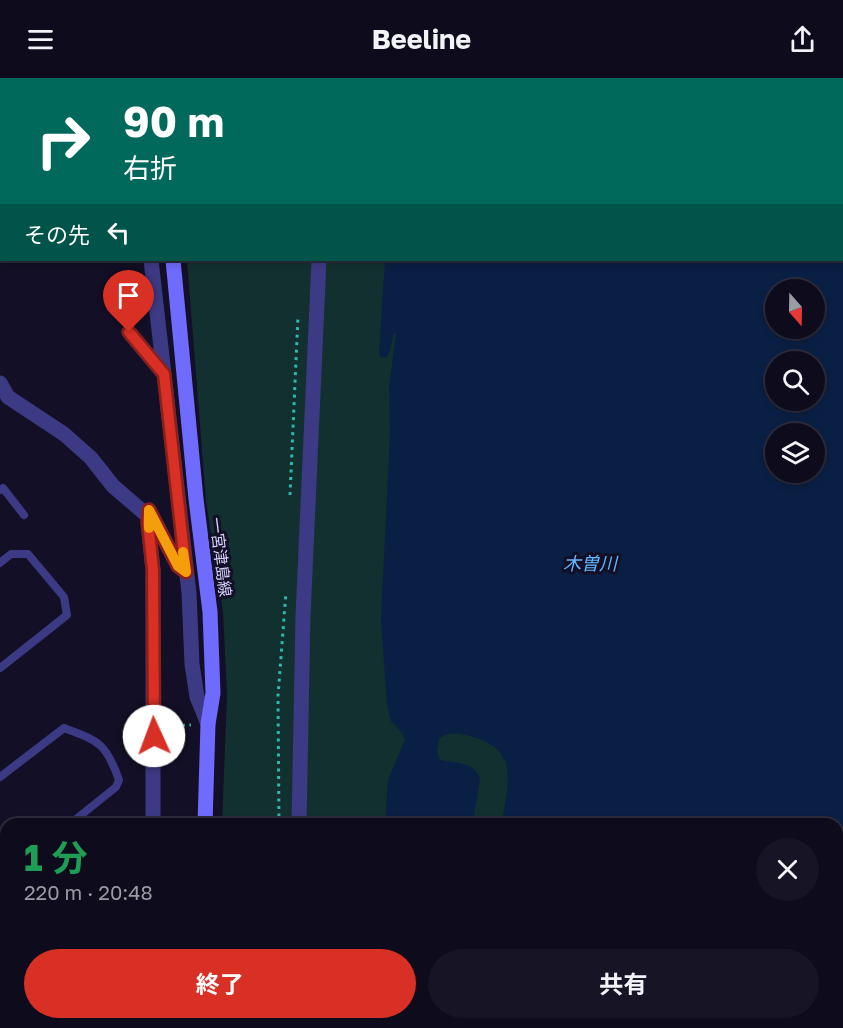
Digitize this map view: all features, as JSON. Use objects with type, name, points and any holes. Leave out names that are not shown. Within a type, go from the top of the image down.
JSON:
[{"type":"main road","name":"一宮津島線","points":[[173,261],[196,499],[210,612],[213,693],[208,724],[205,818]]},
{"type":"street","points":[[151,261],[186,572],[194,675],[197,697],[208,724]]},
{"type":"street","points":[[299,818],[303,616],[319,261]]},
{"type":"street","points":[[129,332],[164,374]]},
{"type":"street","points":[[0,383],[8,397],[64,434],[91,458],[113,486],[148,518]]},
{"type":"street","points":[[153,818],[153,570],[149,510],[178,566],[186,572]]},
{"type":"lane","points":[[0,490],[3,488],[24,515]]},
{"type":"lane","points":[[0,563],[11,554],[28,554],[64,597],[67,615],[0,668]]},
{"type":"lane","points":[[0,777],[64,728],[94,739],[110,755],[119,780],[116,787],[77,818]]},
{"type":"path","points":[[290,496],[298,314]]},
{"type":"path","points":[[279,818],[278,696],[286,587]]},
{"type":"path","points":[[153,727],[208,724]]},
{"type":"green space","points":[[187,261],[426,261],[412,729],[397,818],[222,818],[227,695],[223,612],[206,501]]},
{"type":"green space","points":[[473,721],[513,764],[509,818],[468,818],[439,765],[418,737]]},
{"type":"water","name":"木曽川","points":[[385,261],[843,261],[843,818],[503,818],[508,780],[503,757],[496,748],[484,741],[466,735],[449,734],[439,739],[437,752],[440,760],[470,766],[478,773],[480,779],[474,818],[385,818],[388,780],[405,740],[403,734],[391,721],[387,705],[381,619],[390,433],[389,387],[396,334],[394,333],[386,358],[380,357]]},
{"type":"slow traffic","points":[[149,528],[149,510],[178,566],[186,572],[183,552]]},
{"type":"route","points":[[129,332],[164,374],[165,400],[186,572],[178,566],[149,510],[148,523],[153,570],[154,736]]}]
